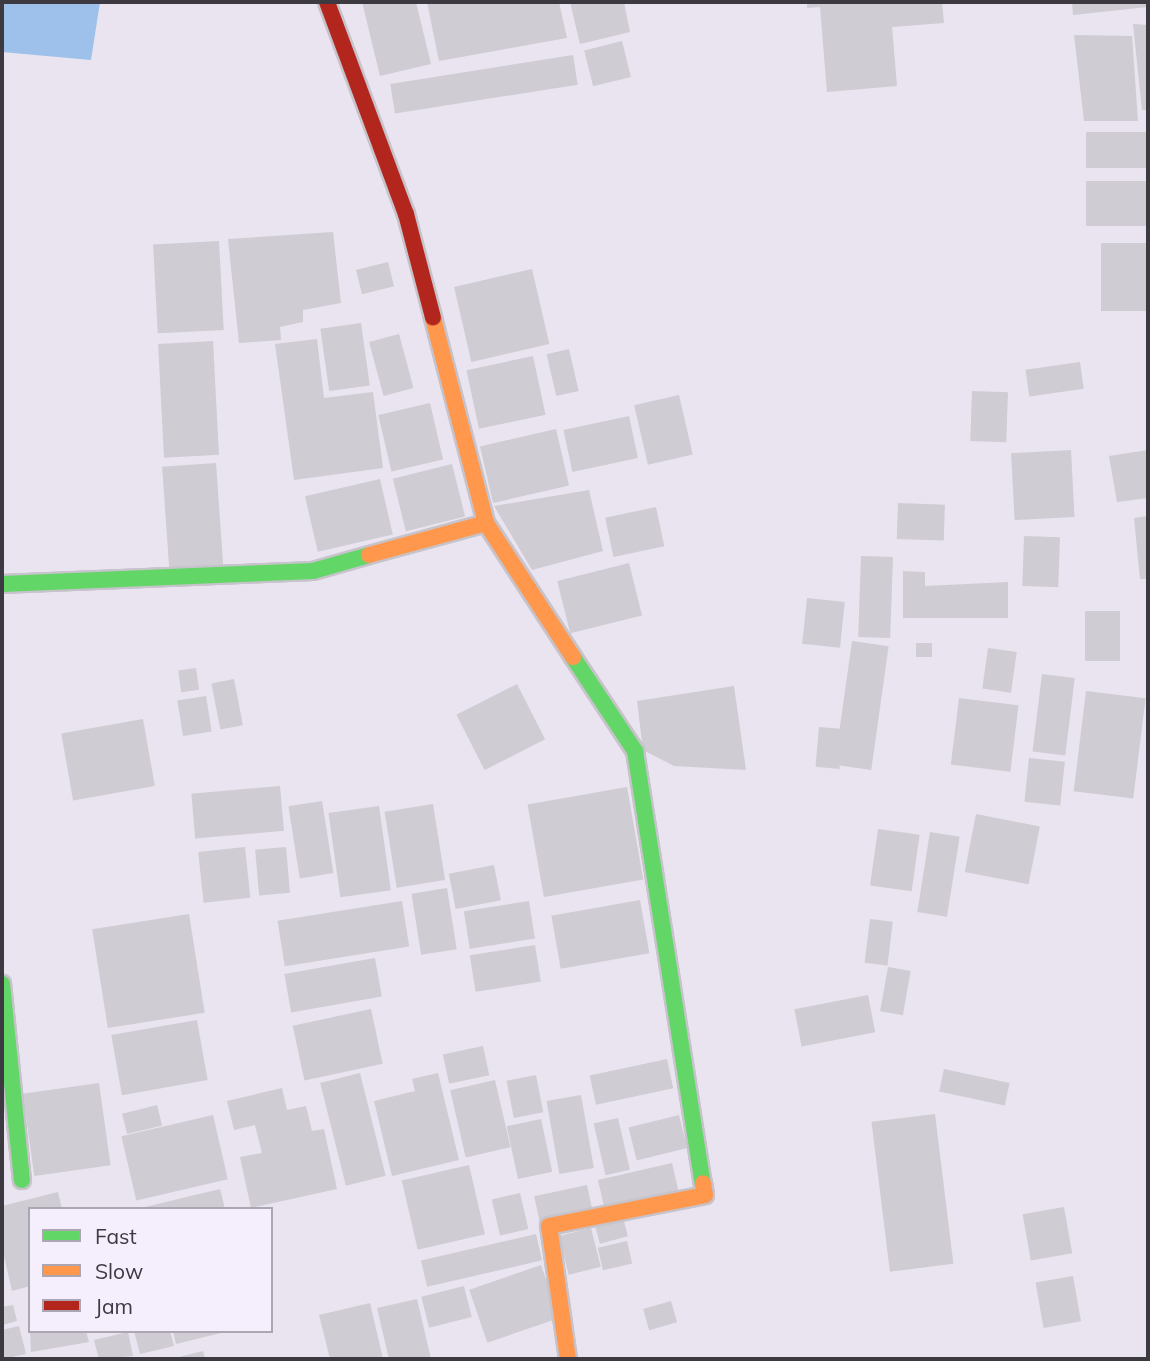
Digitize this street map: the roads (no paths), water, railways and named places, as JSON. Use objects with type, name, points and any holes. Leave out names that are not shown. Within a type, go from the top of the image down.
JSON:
[{"type":"street","points":[[327,2],[406,214],[486,523],[635,751],[705,1195],[549,1226],[568,1359]]},
{"type":"street","points":[[2,584],[313,571],[486,523]]},
{"type":"street","points":[[2,984],[22,1180]]},
{"type":"water","points":[[2,2],[100,2],[91,60],[2,52]]}]
